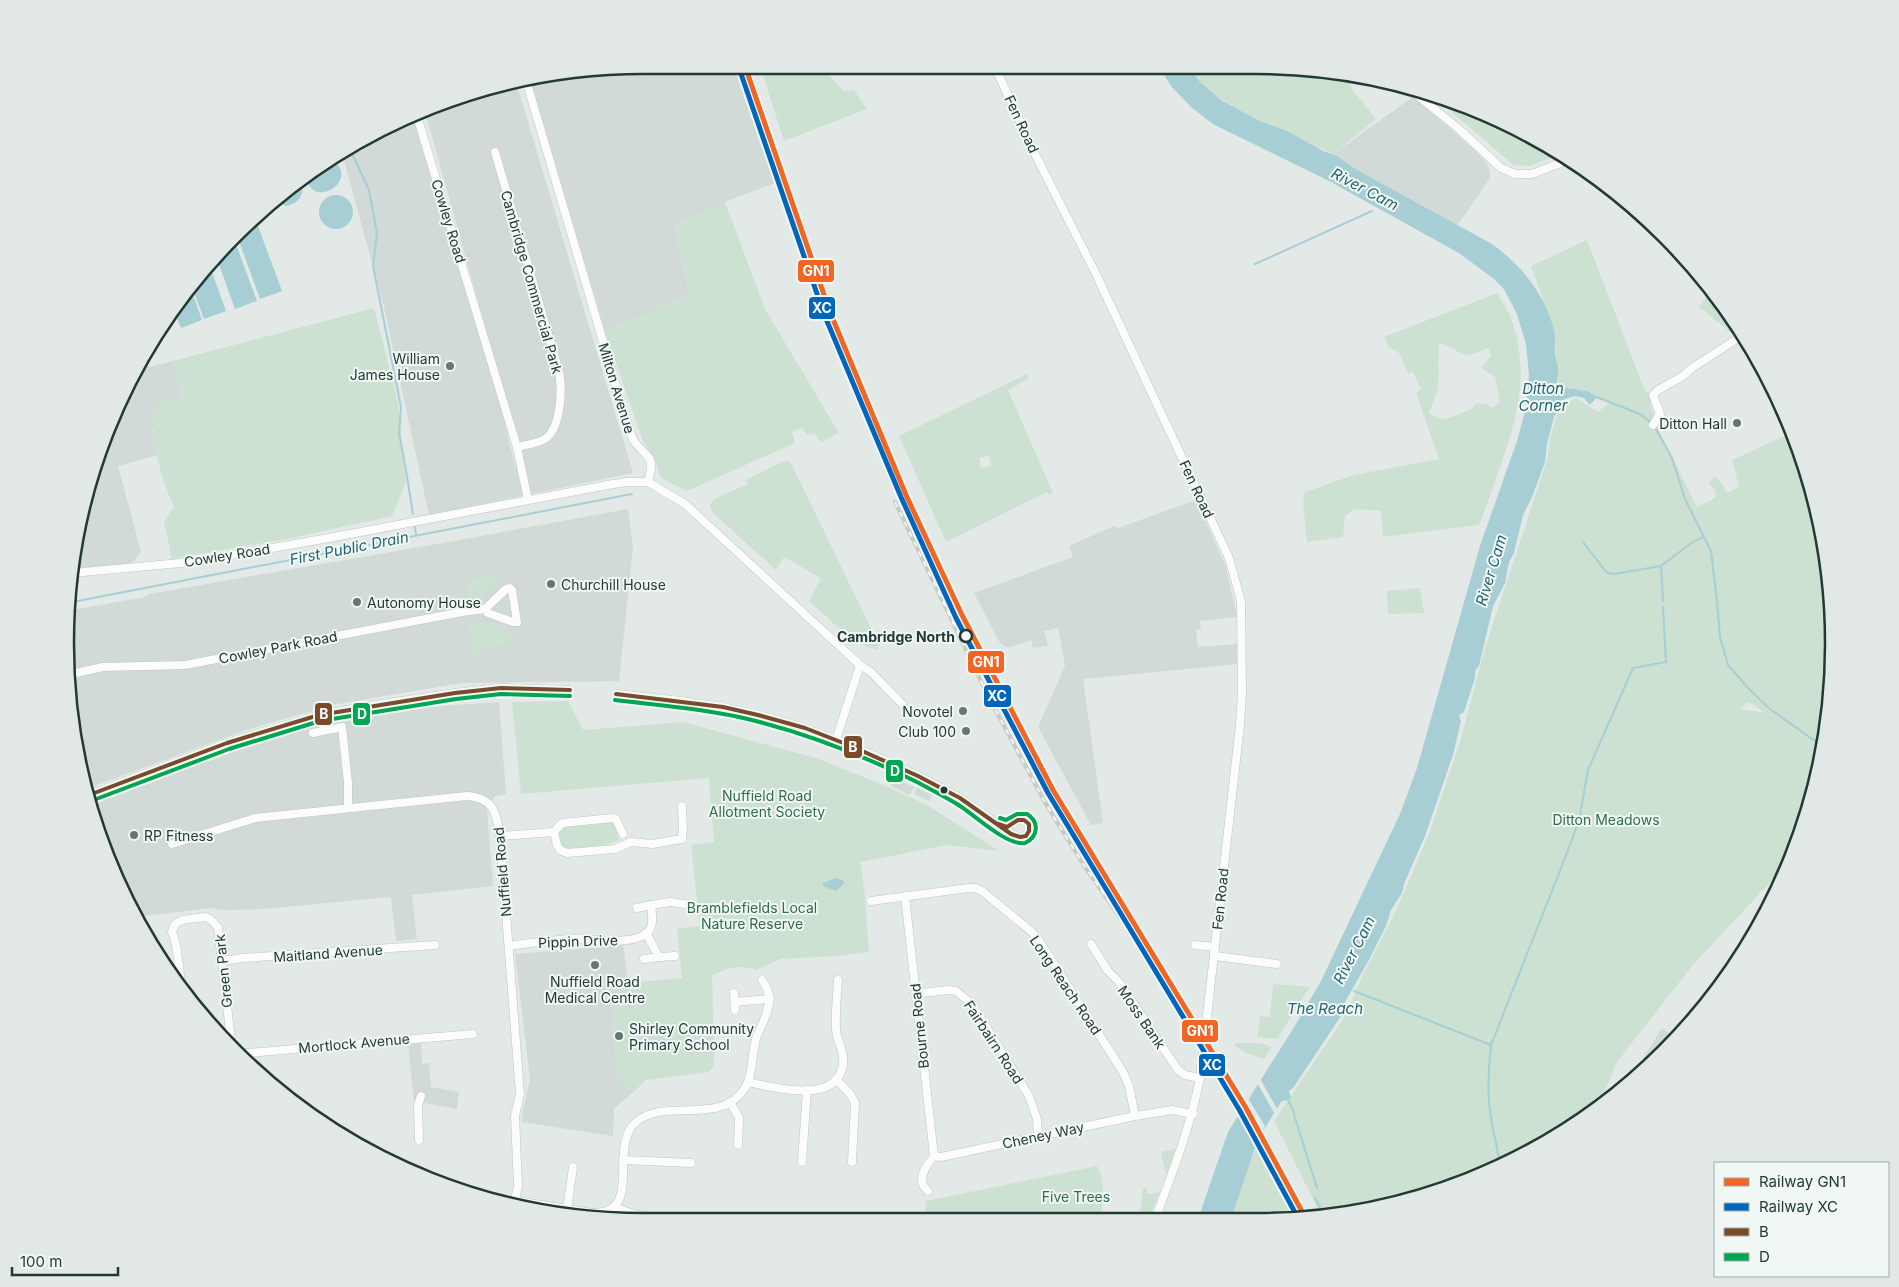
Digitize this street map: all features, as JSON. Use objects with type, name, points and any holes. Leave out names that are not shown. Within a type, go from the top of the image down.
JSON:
[{"type":"street","name":"Fen Road","points":[[999,74],[1025,132],[1096,274],[1189,468],[1234,572],[1242,608],[1242,692],[1200,1078],[1193,1114],[1176,1167],[1158,1213]]},
{"type":"street","name":"Milton Avenue","points":[[528,86],[633,440],[647,453],[651,461],[652,471],[648,482]]},
{"type":"street","points":[[1421,99],[1501,168],[1515,174],[1532,174],[1561,163]]},
{"type":"street","name":"Cowley Road","points":[[418,120],[517,448],[528,500]]},
{"type":"street","name":"Cambridge Commercial Park","points":[[495,152],[558,368],[560,382],[558,419],[551,434],[544,440],[517,448]]},
{"type":"street","points":[[1653,425],[1660,414],[1654,395],[1658,390],[1683,376],[1699,363],[1737,339]]},
{"type":"street","name":"Cowley Road","points":[[79,572],[192,562],[620,483],[648,482]]},
{"type":"street","points":[[648,482],[685,504],[860,665],[871,672],[902,704]]},
{"type":"street","points":[[510,588],[512,590],[517,622],[485,610],[506,589],[510,588]]},
{"type":"street","name":"Cowley Park Road","points":[[75,673],[104,667],[185,665],[462,612],[485,610]]},
{"type":"street","points":[[836,740],[860,665]]},
{"type":"street","points":[[94,793],[227,743],[319,715],[455,693],[501,688],[570,690]]},
{"type":"street","points":[[616,694],[726,708],[768,717],[836,740],[950,792],[998,824],[1016,836],[1021,838],[1026,836],[1030,827],[1028,822],[1024,820],[1018,820],[1007,827],[998,824]]},
{"type":"street","points":[[313,733],[342,727],[348,783],[348,808]]},
{"type":"street","name":"Nuffield Road","points":[[172,844],[254,818],[466,796],[479,797],[490,804],[495,812],[500,836],[502,882],[509,946],[520,1094],[515,1116],[518,1185],[516,1198]]},
{"type":"street","points":[[554,832],[560,850],[567,853],[609,850],[631,842],[652,844],[685,842],[682,806]]},
{"type":"street","points":[[500,836],[554,832],[562,823],[618,816],[623,834]]},
{"type":"street","points":[[1014,822],[1012,827],[1016,836]]},
{"type":"street","name":"Long Reach Road","points":[[871,901],[975,888],[982,891],[1032,932],[1123,1072],[1129,1086],[1135,1116]]},
{"type":"street","name":"Bourne Road","points":[[905,896],[934,1156]]},
{"type":"street","points":[[637,908],[670,902],[692,905]]},
{"type":"street","points":[[652,905],[652,924],[646,934],[659,958]]},
{"type":"street","name":"Green Park","points":[[180,974],[176,944],[172,932],[175,924],[187,919],[205,917],[217,924],[230,1035]]},
{"type":"street","name":"Pippin Drive","points":[[509,946],[575,938],[624,940],[646,934]]},
{"type":"street","name":"Moss Bank","points":[[1091,944],[1178,1070],[1185,1075],[1200,1078]]},
{"type":"street","name":"Fen Road","points":[[1195,945],[1215,947]]},
{"type":"street","name":"Maitland Avenue","points":[[222,961],[243,958],[435,946]]},
{"type":"street","points":[[644,959],[675,956]]},
{"type":"street","points":[[1214,956],[1277,964]]},
{"type":"street","points":[[607,1212],[616,1207],[621,1198],[623,1160],[628,1136],[633,1126],[642,1118],[660,1112],[710,1109],[730,1102],[741,1094],[748,1082],[756,1041],[769,1008],[769,991],[762,980]]},
{"type":"street","points":[[748,1082],[776,1088],[807,1090],[825,1088],[836,1080],[843,1065],[844,1052],[836,1032],[838,980]]},
{"type":"street","name":"Fairbairn Road","points":[[916,994],[948,990],[956,991],[972,1004],[1029,1096],[1037,1119],[1038,1136]]},
{"type":"street","points":[[734,992],[735,1006],[770,998]]},
{"type":"street","name":"Mortlock Avenue","points":[[248,1053],[473,1034]]},
{"type":"street","points":[[836,1080],[851,1095],[854,1103],[852,1162]]},
{"type":"street","points":[[802,1162],[807,1090]]},
{"type":"street","points":[[419,1140],[418,1105],[421,1096]]},
{"type":"street","points":[[730,1102],[739,1118],[738,1145]]},
{"type":"street","name":"Cheney Way","points":[[934,1156],[941,1157],[1172,1110],[1193,1114]]},
{"type":"street","points":[[928,1191],[922,1184],[922,1178],[924,1170],[934,1156]]},
{"type":"street","points":[[623,1160],[691,1163]]},
{"type":"street","points":[[567,1208],[573,1167]]},
{"type":"street","points":[[616,1207],[626,1213]]},
{"type":"shaded area","points":[[743,74],[778,182],[725,202],[675,225],[690,295],[605,331],[532,85],[606,75]]},
{"type":"shaded area","points":[[518,88],[633,473],[429,515],[384,307],[344,160],[415,122],[502,412],[515,466],[524,465],[426,117],[460,104]]},
{"type":"shaded area","points":[[1413,97],[1475,150],[1486,162],[1490,170],[1490,178],[1457,226],[1357,170],[1333,154]]},
{"type":"shaded area","points":[[173,361],[183,397],[152,430],[158,455],[118,466],[141,552],[129,566],[79,570],[93,496],[104,460],[117,425],[146,368]]},
{"type":"shaded area","points":[[1196,500],[1226,567],[1237,617],[1200,621],[1201,629],[1196,630],[1198,647],[1238,644],[1239,664],[1083,679],[1103,823],[1091,825],[1038,727],[1065,666],[1058,628],[1044,631],[1048,646],[1033,648],[1031,640],[1008,648],[1000,643],[974,593],[1073,557],[1069,546],[1114,526],[1118,528]]},
{"type":"shaded area","points":[[628,509],[633,547],[619,681],[462,683],[332,705],[246,730],[92,787],[79,718],[75,681],[75,610],[145,597],[149,594]]},
{"type":"shaded area","points":[[499,702],[506,794],[495,796],[487,809],[493,886],[412,895],[417,939],[396,941],[391,897],[263,909],[225,910],[211,908],[144,916],[117,862],[96,801],[283,734],[372,715],[440,706]]},
{"type":"shaded area","points":[[895,778],[914,787],[910,795],[891,786]]},
{"type":"shaded area","points":[[917,788],[932,795],[929,801],[914,794]]},
{"type":"shaded area","name":"Shirley Community Primary School","points":[[623,945],[628,983],[712,976],[714,1066],[708,1072],[646,1080],[614,1109],[613,1136],[522,1122],[530,1079],[515,954]]},
{"type":"shaded area","points":[[1662,1028],[1670,1034],[1658,1046],[1640,1063]]},
{"type":"shaded area","points":[[421,1043],[422,1064],[429,1063],[431,1087],[459,1092],[457,1109],[414,1101],[408,1044]]},
{"type":"green space","points":[[763,74],[830,74],[844,91],[854,90],[867,109],[784,141]]},
{"type":"green space","points":[[1195,74],[1293,75],[1349,82],[1352,89],[1376,119],[1333,154],[1275,129],[1232,107],[1199,80]]},
{"type":"green space","points":[[1444,106],[1474,117],[1552,158],[1529,166],[1514,165]]},
{"type":"green space","points":[[725,202],[765,309],[839,433],[821,442],[815,434],[807,435],[802,428],[792,432],[795,443],[687,491],[661,478],[655,460],[642,439],[605,331],[690,295],[675,225]]},
{"type":"green space","name":"Ditton Meadows","points":[[1587,240],[1645,391],[1653,395],[1650,404],[1656,422],[1654,421],[1697,507],[1715,498],[1716,492],[1709,483],[1715,476],[1724,486],[1726,493],[1739,487],[1732,460],[1786,435],[1806,496],[1814,532],[1824,606],[1824,681],[1814,755],[1806,791],[1795,827],[1774,878],[1692,966],[1617,1062],[1600,1097],[1540,1137],[1474,1170],[1403,1194],[1318,1209],[1274,1121],[1345,1016],[1361,979],[1396,911],[1430,831],[1461,739],[1485,648],[1547,460],[1551,434],[1560,406],[1576,398],[1598,412],[1609,403],[1559,387],[1554,331],[1531,266]],"holes":[[[1749,702],[1762,712],[1740,709]]]},
{"type":"green space","points":[[1497,293],[1506,308],[1512,320],[1518,344],[1521,379],[1512,430],[1485,511],[1479,525],[1383,537],[1381,511],[1355,509],[1345,516],[1343,537],[1307,542],[1303,502],[1305,492],[1354,475],[1439,459],[1416,393],[1421,389],[1413,372],[1408,374],[1400,354],[1388,346],[1384,337]],"holes":[[[1439,342],[1467,356],[1489,348],[1491,356],[1481,368],[1495,377],[1500,402],[1492,408],[1486,404],[1475,403],[1472,409],[1443,420],[1429,413],[1438,389]]]},
{"type":"green space","points":[[1707,296],[1734,335],[1699,307]]},
{"type":"green space","points":[[374,308],[398,402],[406,482],[392,516],[292,538],[172,559],[164,521],[174,507],[165,483],[155,445],[153,407],[183,396],[173,361]]},
{"type":"green space","points":[[1027,374],[1029,379],[1008,390],[1053,493],[1048,495],[1047,492],[946,542],[899,436]],"holes":[[[989,456],[991,466],[981,468],[979,458]]]},
{"type":"green space","points":[[784,461],[789,461],[792,465],[879,645],[877,650],[853,641],[809,601],[821,578],[784,557],[776,570],[713,513],[710,506],[714,499],[748,484],[746,480]]},
{"type":"green space","points":[[501,573],[492,587],[468,600],[467,584],[469,580]]},
{"type":"green space","points":[[1420,588],[1424,613],[1388,614],[1387,591]]},
{"type":"green space","points":[[467,622],[489,622],[508,630],[512,643],[474,654]]},
{"type":"green space","points":[[568,701],[583,730],[683,722],[816,758],[927,805],[999,851],[947,845],[860,862],[865,896],[869,952],[780,959],[756,970],[745,967],[733,968],[712,976],[714,1066],[708,1072],[646,1080],[632,1093],[617,1078],[611,1003],[625,1001],[624,984],[682,978],[677,929],[700,926],[691,845],[714,842],[709,778],[521,794],[512,702]]},
{"type":"green space","points":[[610,820],[615,825],[619,840],[599,846],[577,849],[563,848],[560,843],[561,827]]},
{"type":"green space","points":[[1273,984],[1310,987],[1277,1039],[1257,1037],[1260,1016],[1270,1017]]},
{"type":"green space","points":[[1235,1043],[1260,1043],[1272,1047],[1264,1059],[1246,1053],[1235,1046]]},
{"type":"green space","points":[[1176,1149],[1166,1176],[1161,1152]]},
{"type":"green space","points":[[1257,1149],[1293,1212],[1233,1213],[1250,1160]]},
{"type":"green space","name":"Five Trees","points":[[1097,1166],[1102,1178],[1102,1213],[925,1213],[926,1201]]},
{"type":"green space","points":[[1147,1188],[1147,1194],[1160,1192],[1151,1212],[1140,1213],[1143,1189]]},
{"type":"water","points":[[1164,74],[1194,74],[1200,82],[1222,101],[1260,121],[1287,131],[1323,151],[1337,156],[1357,170],[1492,244],[1522,271],[1545,304],[1555,335],[1555,353],[1558,369],[1557,387],[1589,392],[1597,397],[1590,405],[1584,398],[1575,396],[1559,402],[1556,407],[1557,412],[1547,444],[1545,462],[1523,515],[1514,553],[1509,562],[1505,583],[1493,606],[1479,666],[1475,671],[1475,678],[1464,712],[1459,715],[1461,721],[1453,755],[1425,836],[1404,884],[1402,893],[1391,910],[1386,926],[1370,958],[1345,1002],[1341,1016],[1293,1088],[1289,1091],[1291,1098],[1281,1102],[1258,1139],[1233,1213],[1200,1213],[1228,1132],[1321,981],[1400,814],[1417,768],[1480,546],[1517,441],[1526,408],[1529,375],[1526,344],[1517,314],[1504,289],[1494,279],[1459,253],[1329,181],[1213,124],[1191,107],[1171,86]]},
{"type":"water","points":[[336,164],[339,167],[341,175],[339,182],[333,188],[325,192],[317,192],[310,187],[309,183],[327,170]]},
{"type":"water","points":[[302,188],[302,193],[298,200],[286,206],[281,204]]},
{"type":"water","points":[[336,195],[343,196],[348,200],[352,205],[352,219],[348,224],[343,228],[336,229],[329,228],[324,224],[320,219],[319,212],[320,205],[324,200],[329,196]]},
{"type":"water","points":[[258,225],[282,291],[260,299],[239,243]]},
{"type":"water","points":[[237,246],[257,301],[235,309],[219,264]]},
{"type":"water","points":[[212,272],[226,311],[204,319],[194,293]]},
{"type":"water","points":[[193,295],[202,320],[181,328],[177,317]]},
{"type":"water","points":[[836,878],[844,881],[844,884],[836,891],[823,886],[823,883]]},
{"type":"pier","points":[[1259,1077],[1279,1112],[1276,1116],[1256,1081]]},
{"type":"pier","points":[[1248,1098],[1265,1126],[1259,1137],[1242,1109]]},
{"type":"waterway","name":"First Public Drain","points":[[352,154],[369,190],[377,233],[373,266],[401,407],[399,434],[413,514]]},
{"type":"waterway","name":"River Cam","points":[[1255,264],[1372,211]]},
{"type":"waterway","points":[[1597,397],[1642,415],[1652,424]]},
{"type":"waterway","points":[[1656,429],[1672,458],[1685,499],[1711,551],[1720,637],[1728,665],[1770,709],[1816,741]]},
{"type":"waterway","name":"First Public Drain","points":[[76,601],[632,494]]},
{"type":"waterway","points":[[415,527],[416,535]]},
{"type":"waterway","points":[[1663,601],[1661,566],[1704,536]]},
{"type":"waterway","points":[[1583,542],[1607,573],[1614,574],[1661,566]]},
{"type":"waterway","points":[[1499,1158],[1489,1103],[1491,1045],[1579,820],[1588,770],[1633,668],[1666,662],[1663,607]]},
{"type":"waterway","name":"The Reach","points":[[1354,991],[1491,1045]]},
{"type":"waterway","points":[[1287,1098],[1292,1108],[1317,1188]]},
{"type":"waterway","points":[[1315,1198],[1321,1209]]},
{"type":"railway","points":[[895,502],[988,696],[1047,806],[1083,864],[1190,1019]]},
{"type":"rail line","name":"XC","points":[[741,74],[824,314],[901,497],[956,618],[1048,793],[1240,1111],[1295,1212]]},
{"type":"rail line","name":"GN1","points":[[748,74],[830,312],[906,495],[962,615],[1053,790],[1246,1108],[1302,1211]]},
{"type":"transit line","name":"B","points":[[94,793],[227,743],[319,715],[455,693],[501,688],[570,690]]},
{"type":"transit line","name":"D","points":[[96,799],[229,749],[320,721],[456,699],[501,694],[570,696]]},
{"type":"transit line","name":"B","points":[[616,694],[723,707],[805,728],[918,776],[960,798],[1011,834],[1020,837],[1026,836],[1029,831],[1029,824],[1024,820],[1018,820],[1007,827],[998,824]]},
{"type":"transit line","name":"D","points":[[615,700],[709,711],[739,717],[808,736],[874,762],[917,782],[957,804],[1009,840],[1025,843],[1033,837],[1036,825],[1027,814],[1017,814],[1006,820],[1000,818]]},
{"type":"place","name":"William James House","points":[[450,366]]},
{"type":"place","name":"Ditton Hall","points":[[1737,423]]},
{"type":"place","name":"Churchill House","points":[[551,584]]},
{"type":"place","name":"Autonomy House","points":[[357,602]]},
{"type":"place","name":"Cambridge North","points":[[966,636]]},
{"type":"place","name":"Novotel","points":[[963,711]]},
{"type":"place","name":"Club 100","points":[[966,731]]},
{"type":"place","name":"RP Fitness","points":[[134,835]]},
{"type":"place","name":"Nuffield Road Medical Centre","points":[[595,965]]},
{"type":"place","name":"Shirley Community Primary School","points":[[619,1036]]},
{"type":"water label","name":"Ditton Corner","points":[[1543,396]]},
{"type":"park label","name":"Nuffield Road Allotment Society","points":[[767,804]]},
{"type":"park label","name":"Bramblefields Local Nature Reserve","points":[[752,916]]}]
